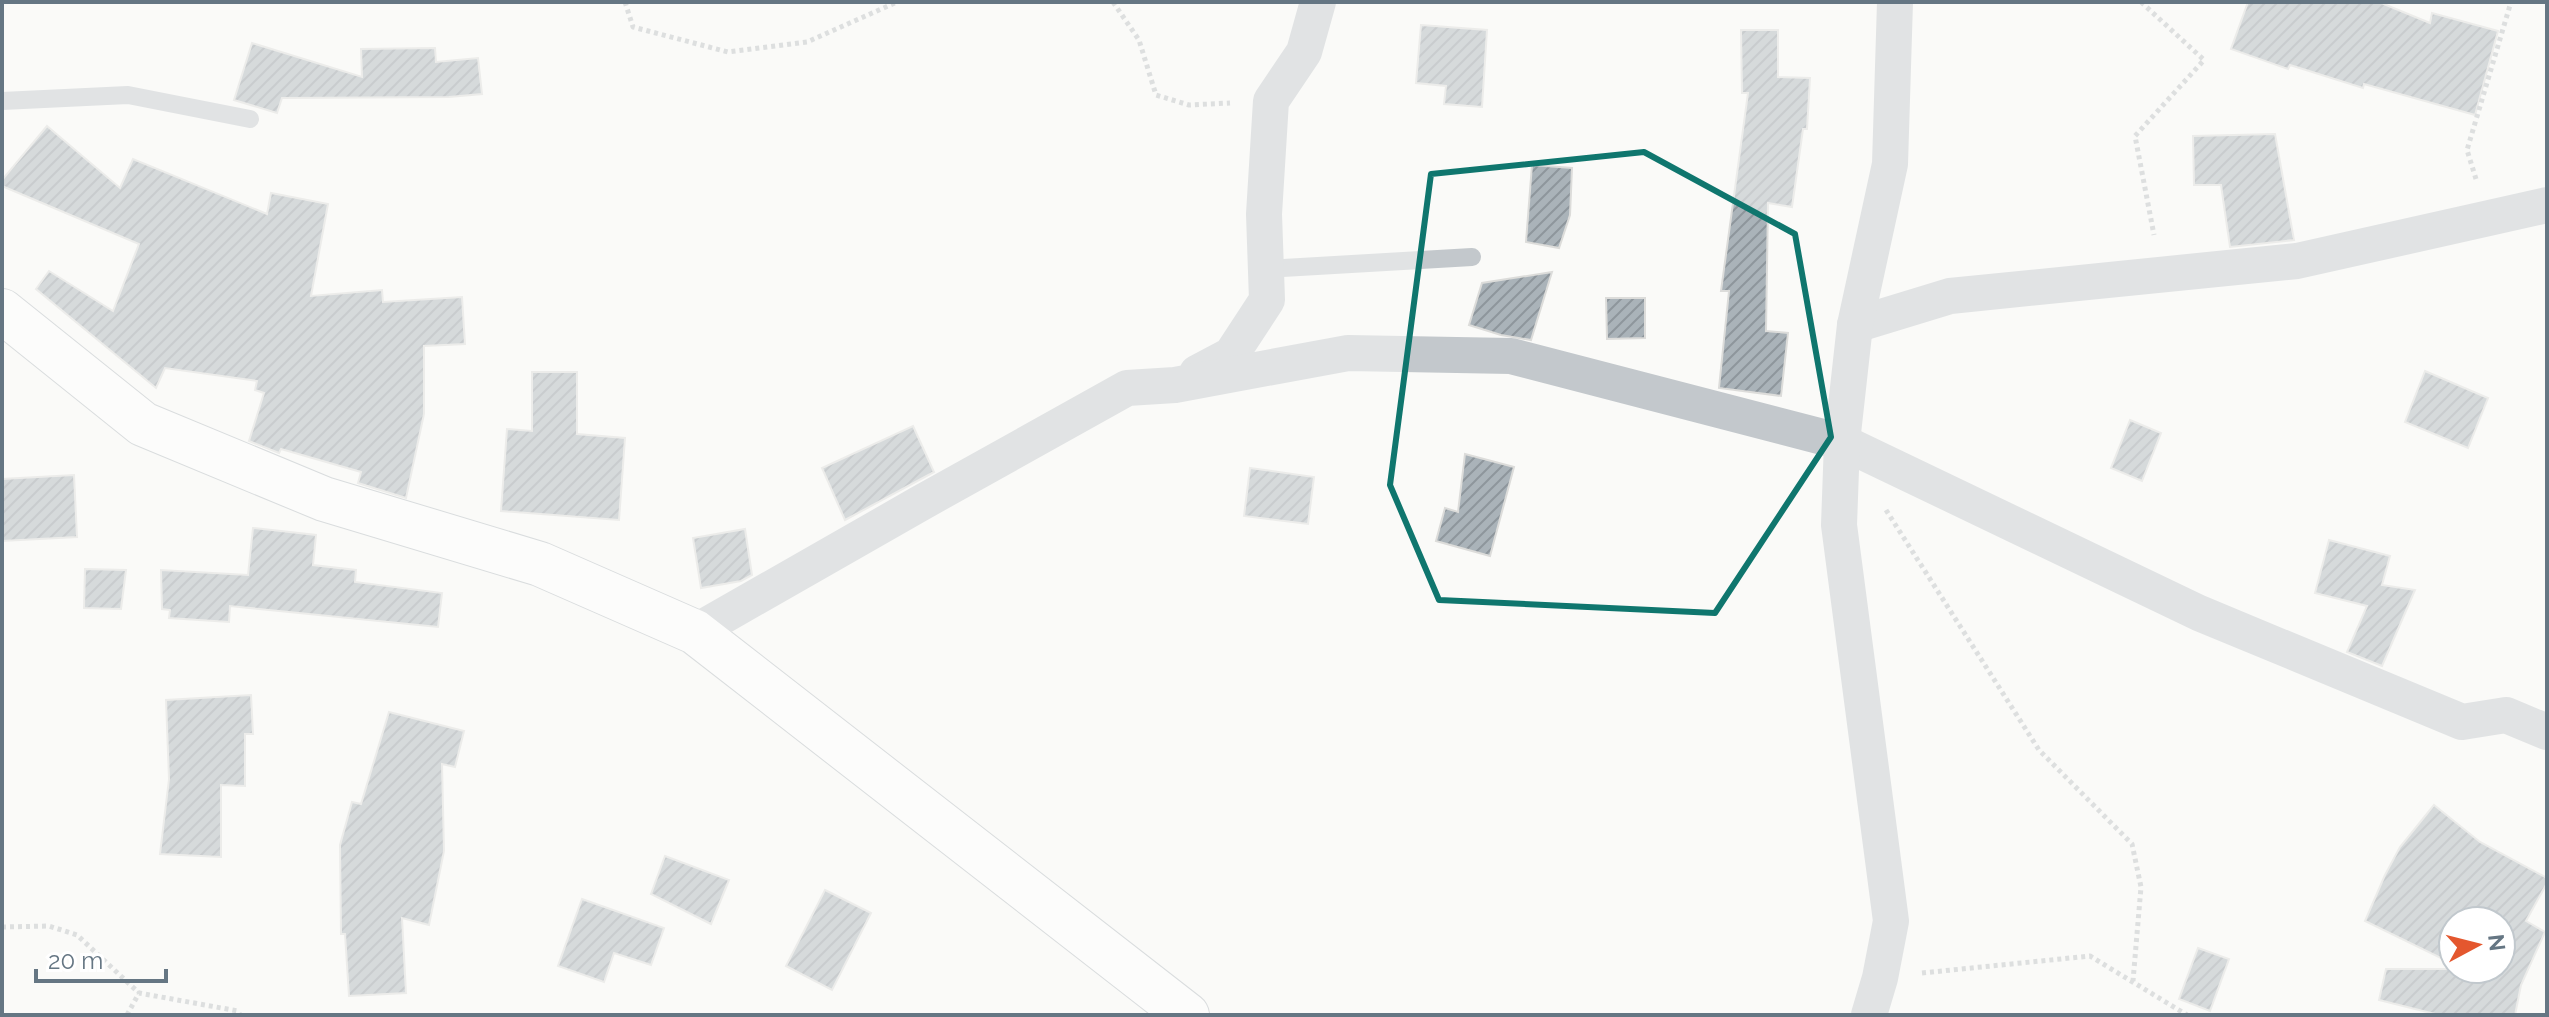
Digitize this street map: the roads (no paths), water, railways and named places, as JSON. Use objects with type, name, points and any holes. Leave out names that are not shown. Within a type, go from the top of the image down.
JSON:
[{"type":"street","points":[[1175,385],[1231,355],[1267,300],[1264,214],[1271,101],[1304,52],[1318,2]]},
{"type":"street","points":[[1869,1015],[1891,921],[1839,525],[1842,442],[1855,325],[1890,164],[1895,2]]},
{"type":"street","points":[[1855,325],[1950,296],[2297,261],[2547,205]]},
{"type":"street","points":[[2,311],[143,424],[324,499],[540,564],[695,632],[1187,1015]]},
{"type":"street","points":[[695,632],[1127,388],[1175,385],[1348,353],[1511,356],[1842,442],[2199,613],[2447,716],[2462,722],[2506,715],[2547,732]]},
{"type":"lane","points":[[2,101],[128,95],[250,119]]},
{"type":"lane","points":[[1266,269],[1472,257]]}]
